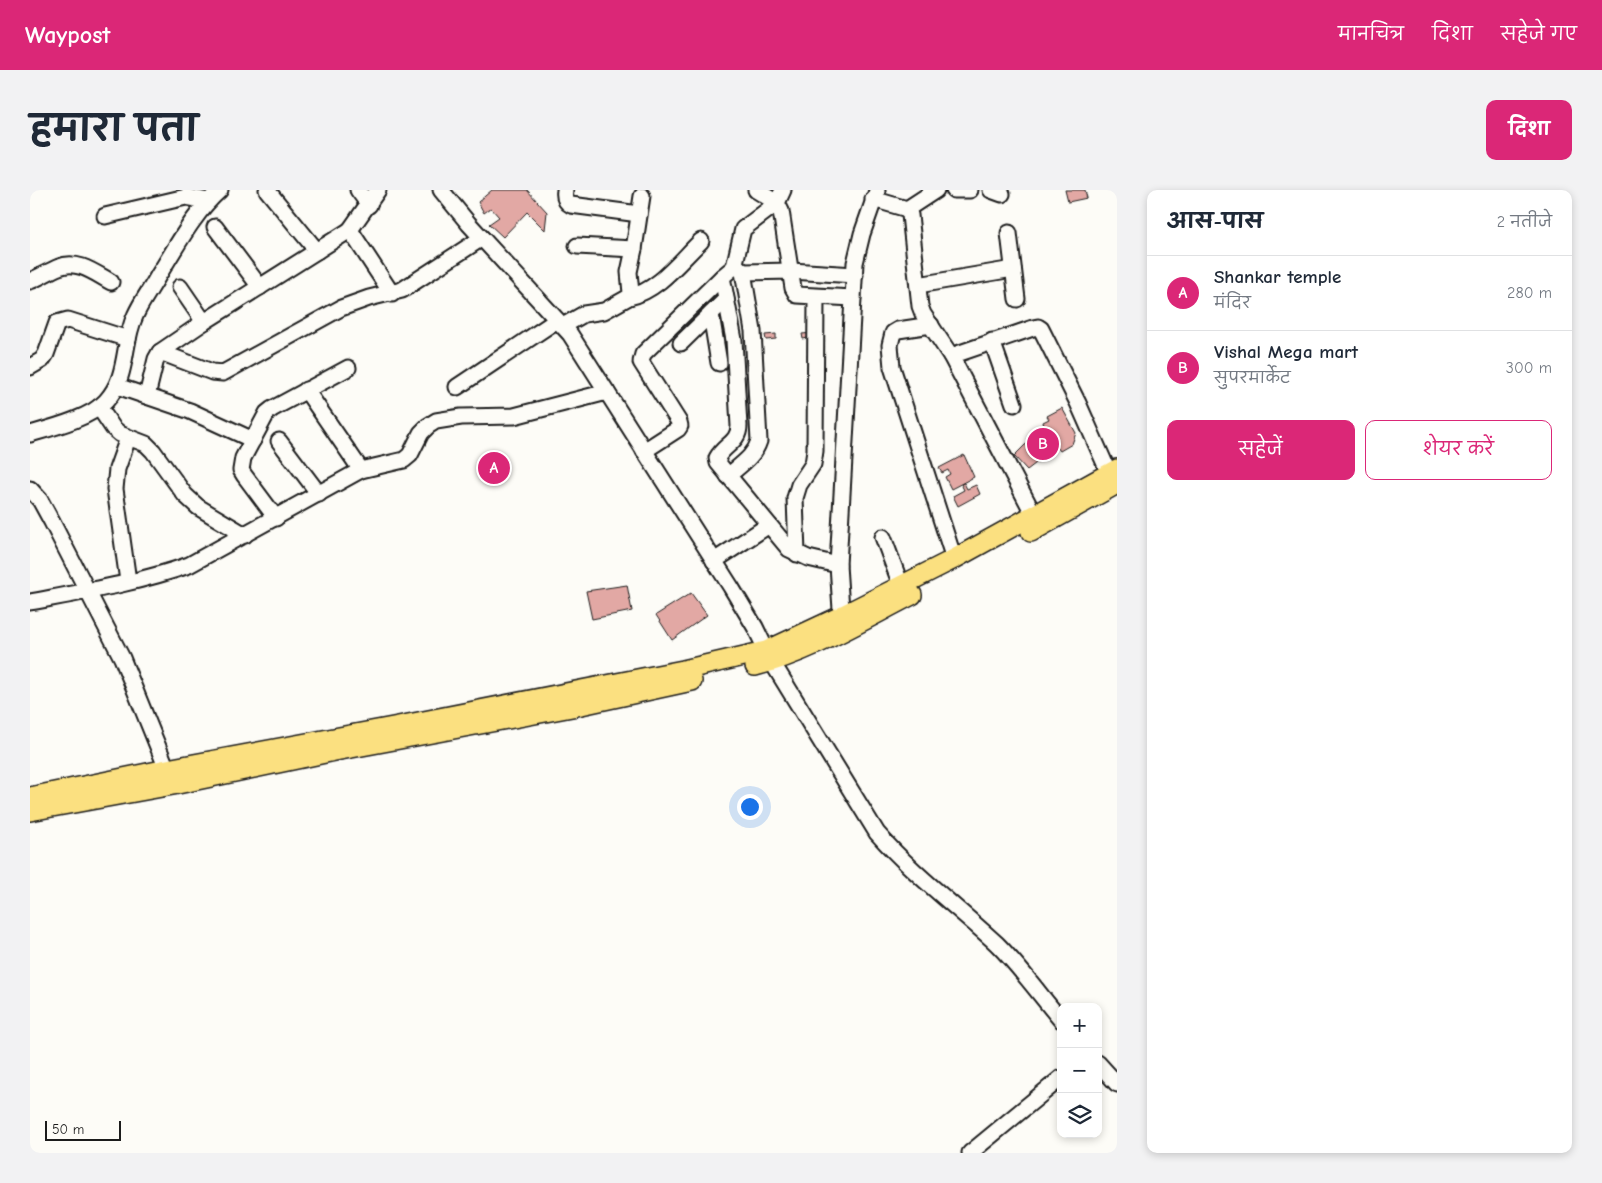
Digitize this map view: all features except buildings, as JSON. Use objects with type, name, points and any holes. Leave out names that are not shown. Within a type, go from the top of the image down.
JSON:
[{"type":"main road","points":[[903,592],[959,571],[1114,478]]},
{"type":"main road","points":[[30,797],[335,752],[572,707],[700,680],[769,656],[811,647],[842,624],[903,592],[954,559],[1034,515],[1114,478]]},
{"type":"main road","points":[[30,811],[170,777]]},
{"type":"street","points":[[30,434],[66,423],[106,402],[124,368],[128,339],[135,315],[194,218],[220,190]]},
{"type":"street","points":[[267,190],[317,252]]},
{"type":"street","points":[[358,190],[369,204]]},
{"type":"street","points":[[147,396],[156,359],[160,352],[350,230],[378,190]]},
{"type":"street","points":[[441,190],[570,334],[755,626],[769,656],[877,833],[896,855],[997,944],[1057,1015]]},
{"type":"street","points":[[565,190],[565,200],[571,205],[639,214]]},
{"type":"street","points":[[756,190],[780,197]]},
{"type":"street","points":[[907,209],[936,190]]},
{"type":"street","points":[[954,190],[970,190]]},
{"type":"street","points":[[842,624],[838,565],[854,274],[862,234],[875,195],[907,209],[910,215],[920,306],[923,314],[952,356],[1034,515]]},
{"type":"street","points":[[629,297],[631,292],[629,272],[642,196]]},
{"type":"street","points":[[105,216],[186,197],[208,201]]},
{"type":"street","points":[[728,476],[751,456],[759,441],[753,331],[738,269],[743,230],[780,197]]},
{"type":"street","points":[[780,197],[793,288],[797,295],[853,298]]},
{"type":"street","points":[[215,227],[260,287]]},
{"type":"street","points":[[350,230],[392,294]]},
{"type":"street","points":[[1009,233],[1017,299]]},
{"type":"street","points":[[160,352],[212,372],[223,373],[341,308],[369,298],[392,294],[402,290],[482,238]]},
{"type":"street","points":[[458,387],[560,323],[584,314],[604,311],[629,297],[639,295],[654,287],[701,240]]},
{"type":"street","points":[[577,246],[634,250]]},
{"type":"street","points":[[30,281],[60,266],[75,265],[84,267],[111,282]]},
{"type":"street","points":[[644,451],[680,426],[641,362],[641,358],[722,277],[738,269],[854,274]]},
{"type":"street","points":[[918,286],[1013,269]]},
{"type":"street","points":[[722,277],[736,359],[739,433],[716,458],[728,476],[789,549],[796,554],[838,565]]},
{"type":"street","points":[[180,287],[204,322]]},
{"type":"street","points":[[796,554],[795,498],[799,485],[813,464],[815,451],[816,297]]},
{"type":"street","points":[[681,343],[726,299]]},
{"type":"street","points":[[711,314],[719,363]]},
{"type":"street","points":[[30,367],[42,360],[46,354],[54,326],[62,320],[68,320],[128,339]]},
{"type":"street","points":[[931,325],[893,332],[890,345],[892,367],[954,559]]},
{"type":"street","points":[[952,356],[1033,328],[1038,327],[1041,329],[1114,478]]},
{"type":"street","points":[[992,341],[1014,404]]},
{"type":"street","points":[[276,518],[241,470],[243,458],[266,414],[348,368]]},
{"type":"street","points":[[116,386],[190,410],[253,440]]},
{"type":"street","points":[[306,390],[361,470]]},
{"type":"street","points":[[30,602],[88,591],[189,565],[361,470],[404,460],[410,455],[421,434],[436,421],[461,417],[501,418],[520,415],[607,392]]},
{"type":"street","points":[[99,407],[113,428],[128,438],[146,444],[153,451],[185,495],[198,507],[245,535]]},
{"type":"street","points":[[128,438],[116,469],[115,489],[128,581]]},
{"type":"street","points":[[280,441],[318,494]]},
{"type":"street","points":[[30,489],[40,500],[122,658],[170,777]]},
{"type":"street","points":[[714,561],[769,525]]},
{"type":"street","points":[[883,537],[903,592]]},
{"type":"street","points":[[1102,1068],[1117,1084]]},
{"type":"street","points":[[970,1153],[1057,1081]]},
{"type":"place","name":"Vishal Mega mart","points":[[1043,444]]},
{"type":"place","name":"Shankar temple","points":[[494,468]]}]
